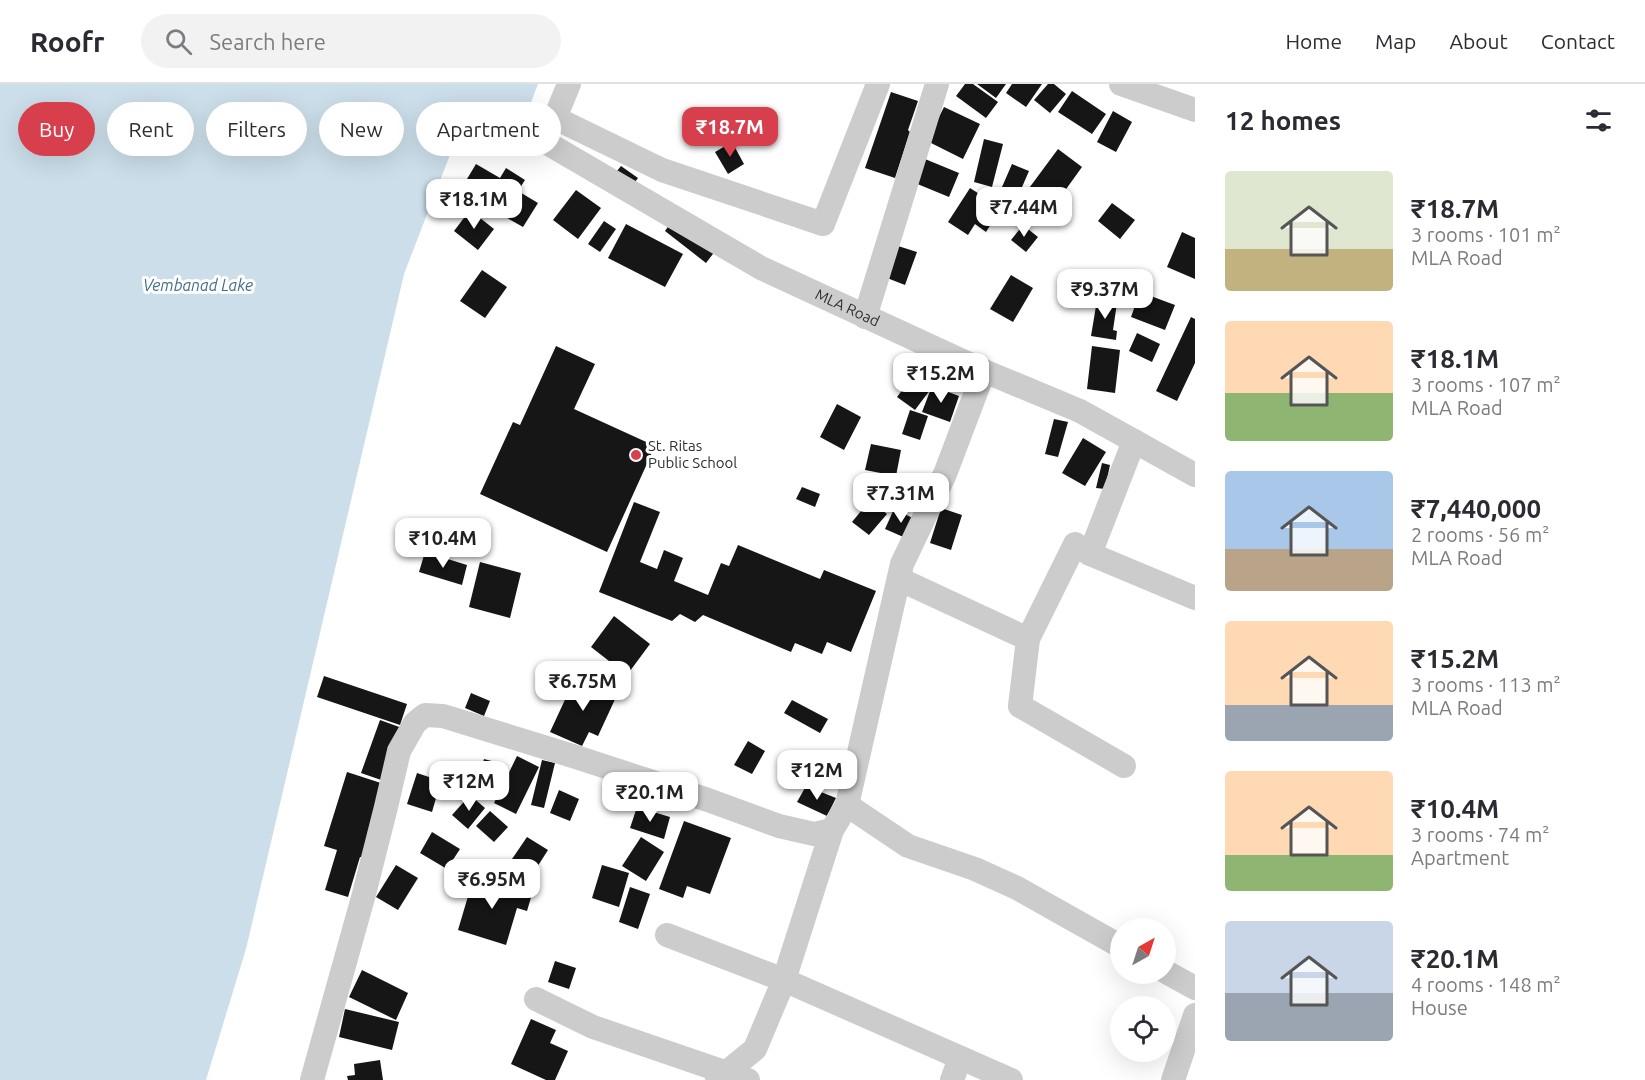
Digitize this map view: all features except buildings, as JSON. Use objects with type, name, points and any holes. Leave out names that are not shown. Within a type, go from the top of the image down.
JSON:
[{"type":"street","points":[[569,84],[555,118],[662,170],[822,224],[878,84]]},
{"type":"street","points":[[865,317],[937,84]]},
{"type":"street","points":[[1121,84],[1195,110]]},
{"type":"street","name":"MLA Road","points":[[561,151],[761,268],[984,371],[1080,411],[1195,475]]},
{"type":"street","points":[[536,999],[593,1027],[730,1078],[755,1049],[784,980],[832,830],[847,805],[902,564],[945,474],[984,371]]},
{"type":"street","points":[[1090,554],[1134,441]]},
{"type":"street","points":[[1124,766],[1020,706],[1028,639],[1075,544],[1090,554],[1195,598]]},
{"type":"street","points":[[899,579],[1028,639]]},
{"type":"street","points":[[312,1080],[364,894],[399,751],[415,723],[425,715],[443,716],[576,757],[779,826],[814,834],[832,830]]},
{"type":"street","points":[[847,805],[908,846],[975,869],[1017,888],[1110,940]]},
{"type":"street","points":[[667,935],[784,980],[1011,1080]]},
{"type":"street","points":[[1176,978],[1195,988]]},
{"type":"street","points":[[1173,1080],[1195,1015]]},
{"type":"street","points":[[952,1080],[960,1058]]},
{"type":"water","name":"Vembanad Lake","points":[[0,84],[538,84],[531,102],[416,102],[416,156],[450,156],[404,274],[246,949],[206,1080],[0,1080]]},
{"type":"place","name":"St. Ritas Public School","points":[[636,455]]}]
